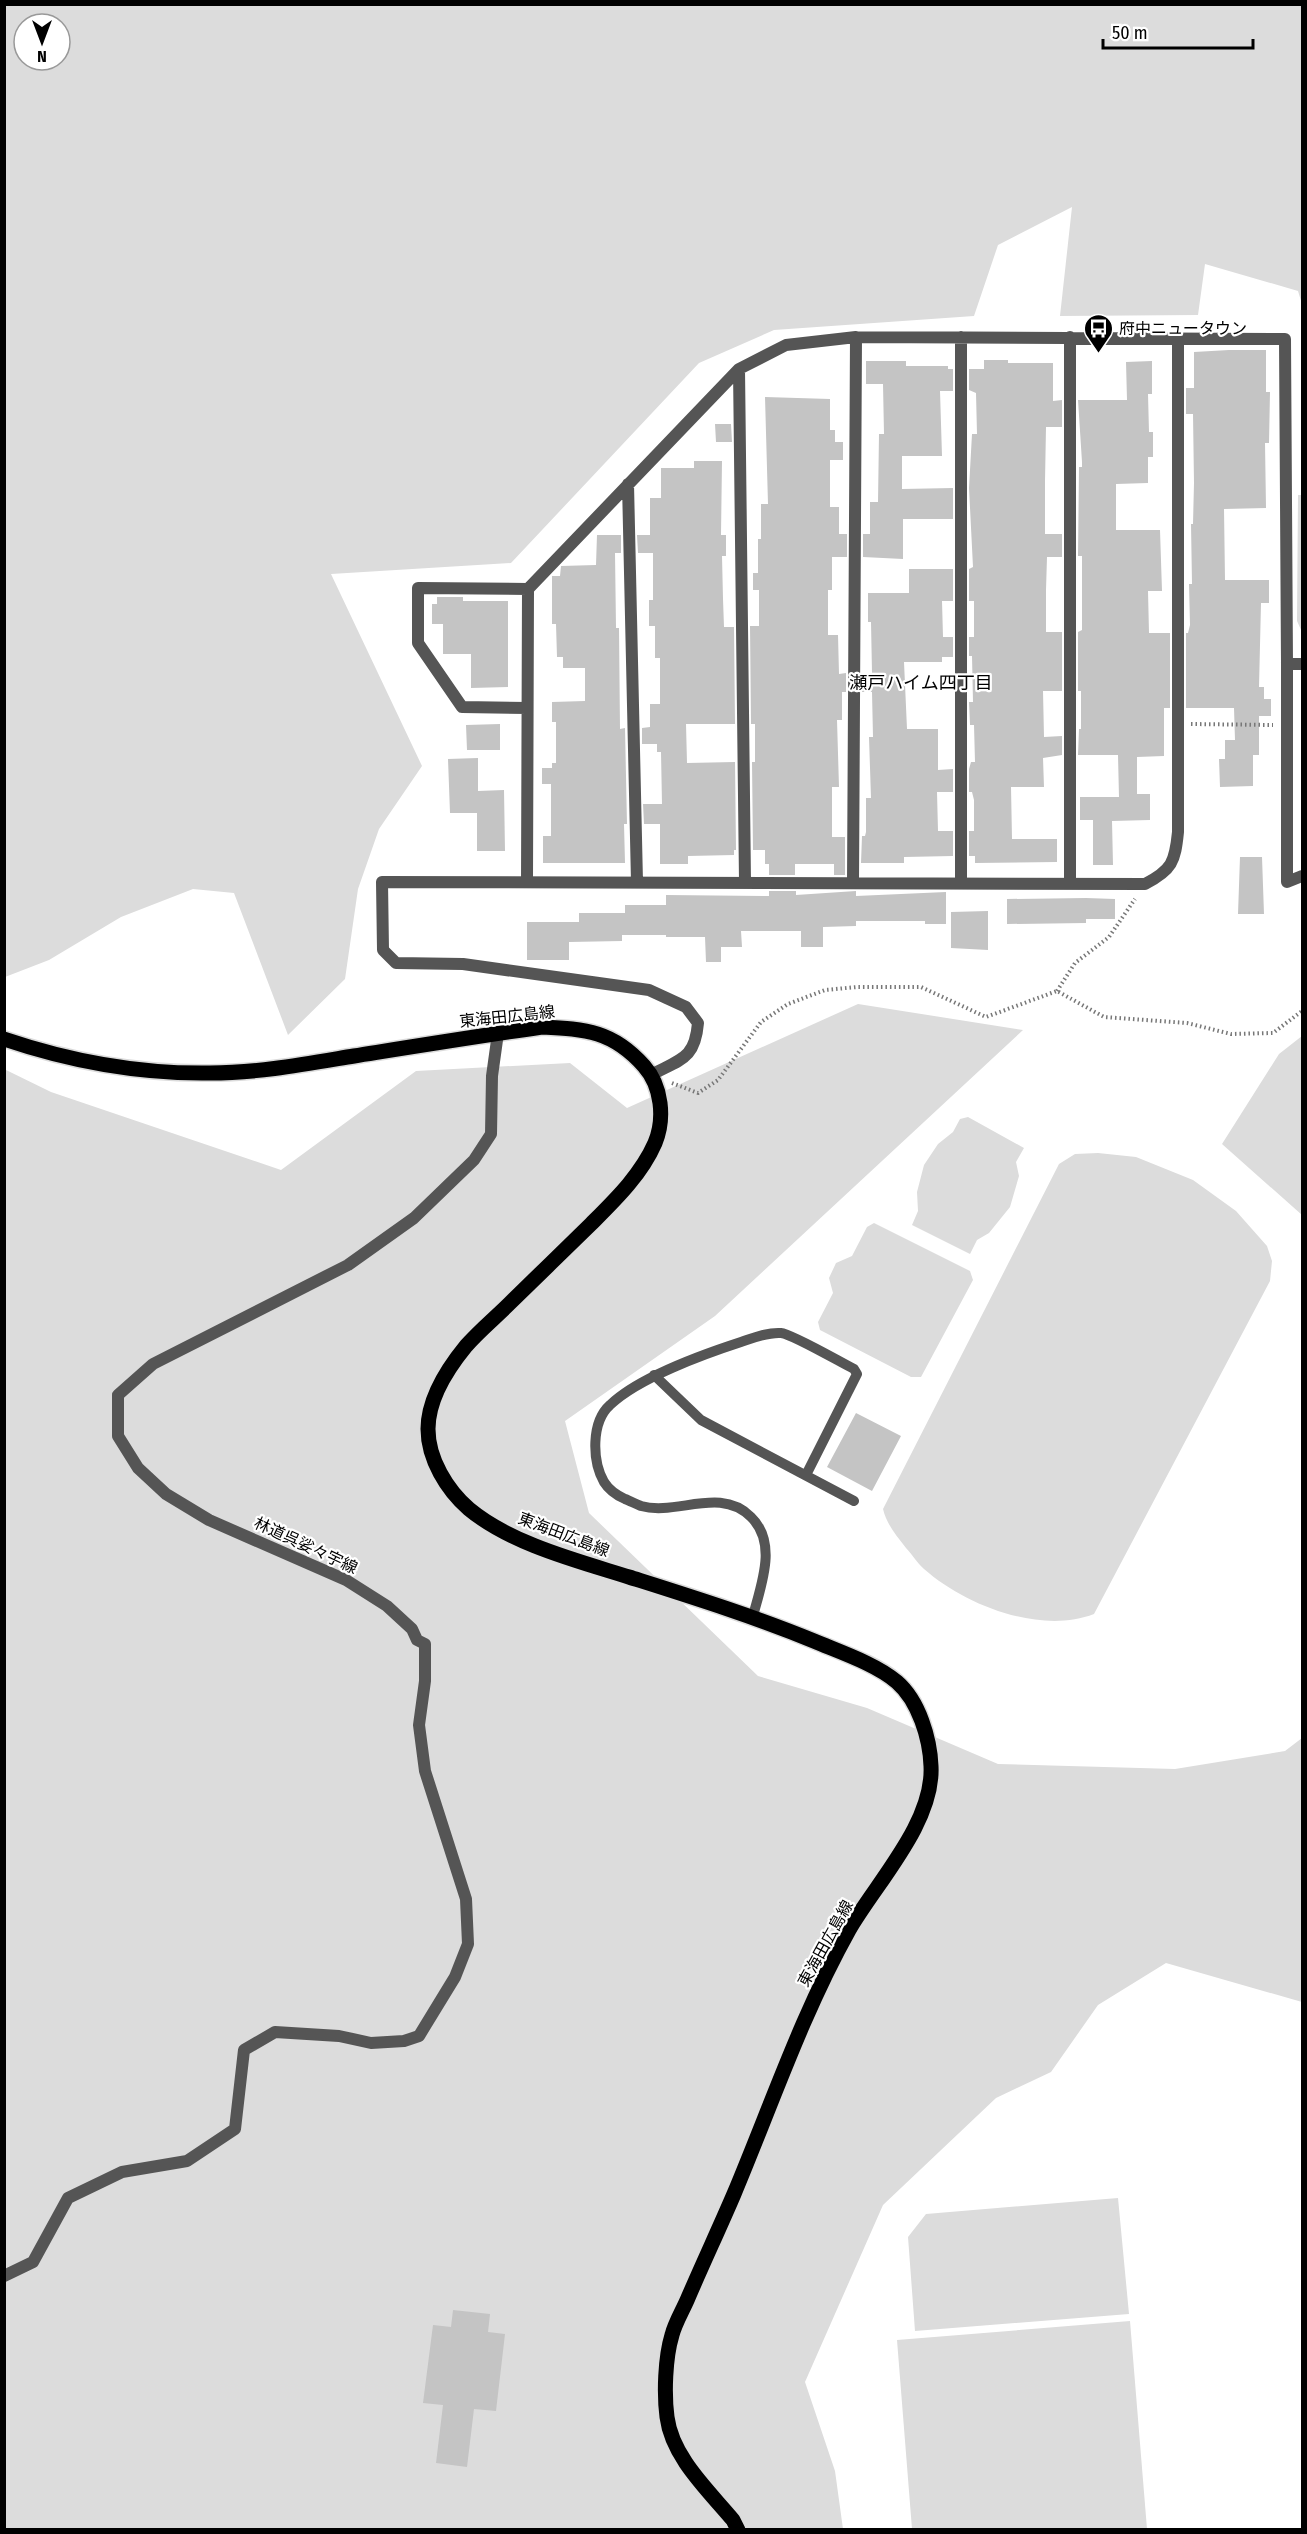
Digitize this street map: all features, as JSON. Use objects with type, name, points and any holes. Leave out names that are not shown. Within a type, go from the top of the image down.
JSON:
[{"type":"main road","name":"東海田広島線","points":[[4,1039],[38,1051],[98,1063],[178,1072],[211,1073],[276,1069],[542,1027],[584,1029],[612,1039],[635,1056],[651,1075],[658,1096],[661,1118],[656,1142],[641,1167],[619,1197],[465,1347],[435,1394],[428,1429],[435,1462],[450,1491],[472,1512],[509,1533],[568,1558],[753,1616],[858,1659],[899,1683],[917,1711],[926,1737],[932,1770],[925,1799],[912,1833],[852,1924],[820,1986],[733,2197],[671,2337],[665,2390],[667,2422],[675,2447],[738,2529]]},
{"type":"street","points":[[852,883],[856,337]]},
{"type":"street","points":[[527,882],[528,589],[739,369],[786,345],[856,337],[1285,339],[1287,882],[1302,876]]},
{"type":"street","points":[[961,337],[961,882]]},
{"type":"street","points":[[1070,337],[1070,884]]},
{"type":"street","points":[[651,1075],[686,1057],[696,1042],[698,1023],[686,1007],[649,990],[463,964],[396,963],[383,950],[382,882],[1145,884],[1164,874],[1176,856],[1178,832],[1178,337]]},
{"type":"street","points":[[739,369],[745,882]]},
{"type":"street","points":[[628,484],[636,882]]},
{"type":"street","points":[[527,708],[462,707],[418,643],[418,588],[528,589]]},
{"type":"street","points":[[1287,664],[1302,664]]},
{"type":"street","name":"林道呉娑々宇線","points":[[4,2276],[33,2262],[68,2198],[122,2172],[186,2161],[235,2129],[244,2050],[275,2032],[339,2036],[370,2043],[404,2041],[419,2036],[455,1977],[468,1944],[466,1899],[425,1771],[419,1725],[425,1681],[425,1644],[417,1640],[412,1629],[387,1606],[346,1580],[209,1520],[166,1494],[138,1468],[118,1436],[118,1395],[153,1364],[348,1265],[414,1218],[474,1160],[490,1134],[492,1076],[498,1033]]},
{"type":"lane","points":[[753,1616],[767,1561],[763,1538],[753,1518],[741,1509],[719,1502],[704,1502],[689,1506],[643,1507],[614,1494],[604,1482],[598,1468],[595,1446],[599,1422],[609,1405],[654,1375],[739,1342],[769,1334],[783,1333],[854,1369],[858,1374],[806,1475]]},
{"type":"lane","points":[[654,1375],[700,1420],[854,1501]]},
{"type":"path","points":[[1177,724],[1286,725]]},
{"type":"path","points":[[651,1075],[698,1093],[718,1080],[761,1022],[788,1004],[825,990],[857,987],[921,987],[986,1017],[1057,991],[1076,963],[1109,937],[1145,884]]},
{"type":"path","points":[[1057,991],[1104,1017],[1187,1023],[1231,1034],[1273,1033],[1302,1011]]},
{"type":"shaded area","points":[[5,4],[1302,5],[1302,304],[1298,291],[1205,264],[1198,315],[1060,316],[1072,207],[998,245],[974,316],[774,330],[699,363],[511,563],[331,574],[422,766],[379,829],[358,889],[345,979],[288,1035],[234,893],[193,889],[121,917],[49,960],[5,977]]},
{"type":"shaded area","points":[[1298,495],[1302,495],[1302,632],[1297,621]]},
{"type":"shaded area","points":[[858,1004],[1023,1030],[715,1316],[565,1421],[589,1513],[758,1676],[867,1708],[998,1764],[1175,1769],[1285,1751],[1302,1738],[1302,2002],[1166,1963],[1098,2005],[1051,2072],[996,2098],[883,2205],[805,2382],[835,2471],[843,2529],[5,2529],[4,1069],[51,1092],[281,1170],[416,1071],[570,1063],[627,1108]]},
{"type":"shaded area","points":[[1302,1036],[1302,1215],[1222,1144],[1279,1054]]},
{"type":"shaded area","points":[[968,1117],[1024,1148],[1016,1162],[1019,1176],[1010,1207],[989,1233],[977,1240],[970,1254],[912,1225],[918,1211],[917,1192],[924,1165],[938,1144],[953,1132],[960,1119]]},
{"type":"shaded area","points":[[1098,1153],[1136,1157],[1193,1180],[1236,1211],[1267,1246],[1272,1261],[1270,1281],[1094,1614],[1073,1620],[1050,1621],[1004,1613],[982,1605],[941,1582],[921,1567],[889,1525],[883,1509],[1059,1164],[1075,1154]]},
{"type":"shaded area","points":[[874,1223],[970,1271],[973,1280],[921,1377],[911,1377],[820,1330],[818,1322],[833,1293],[829,1278],[836,1263],[852,1256],[867,1227]]},
{"type":"shaded area","points":[[1118,2198],[1129,2314],[915,2331],[908,2237],[926,2214]]},
{"type":"shaded area","points":[[1130,2321],[1147,2529],[912,2529],[897,2340]]},
{"type":"building","points":[[1266,350],[1266,392],[1270,392],[1269,443],[1265,443],[1266,508],[1224,509],[1225,580],[1269,580],[1269,603],[1261,603],[1259,687],[1264,687],[1264,699],[1271,699],[1271,716],[1259,716],[1259,755],[1253,755],[1253,786],[1220,787],[1219,759],[1225,759],[1225,740],[1235,740],[1234,708],[1186,708],[1186,633],[1190,625],[1189,584],[1192,584],[1191,524],[1193,524],[1194,483],[1193,414],[1186,414],[1186,388],[1194,388],[1194,352]]},
{"type":"building","points":[[984,360],[1008,360],[1008,363],[1053,363],[1053,401],[1062,400],[1062,427],[1046,427],[1045,534],[1062,534],[1062,557],[1047,557],[1046,632],[1062,632],[1062,691],[1043,691],[1044,737],[1062,736],[1062,755],[1043,758],[1044,787],[1011,787],[1012,839],[1057,839],[1057,862],[975,863],[975,856],[969,856],[969,831],[974,831],[974,800],[972,792],[969,792],[969,769],[971,762],[975,762],[974,725],[970,725],[969,702],[973,702],[972,656],[969,656],[969,637],[974,637],[974,601],[969,601],[969,569],[973,567],[969,488],[972,434],[977,434],[976,393],[969,390],[969,369],[984,369]]},
{"type":"building","points":[[866,361],[906,361],[906,366],[948,366],[948,369],[953,369],[953,391],[940,391],[942,456],[902,456],[902,489],[953,488],[953,519],[903,519],[903,559],[863,557],[863,534],[870,534],[870,502],[878,502],[879,434],[884,434],[883,384],[866,384]]},
{"type":"building","points":[[1152,361],[1152,394],[1148,394],[1149,432],[1153,432],[1153,457],[1148,457],[1148,483],[1116,484],[1116,530],[1160,530],[1162,591],[1148,591],[1149,633],[1170,633],[1170,708],[1164,708],[1164,756],[1137,757],[1137,794],[1150,794],[1150,820],[1112,821],[1113,865],[1093,865],[1093,820],[1080,820],[1080,797],[1119,797],[1118,755],[1078,755],[1081,691],[1078,691],[1078,632],[1082,630],[1082,556],[1078,556],[1079,467],[1082,467],[1082,462],[1078,400],[1127,400],[1126,362]]},
{"type":"building","points":[[765,397],[830,399],[830,430],[835,430],[835,442],[843,442],[843,460],[830,460],[830,507],[839,507],[839,534],[847,534],[847,557],[832,557],[832,590],[828,590],[828,635],[838,635],[839,674],[846,673],[846,692],[842,692],[842,720],[837,720],[839,787],[832,787],[832,837],[845,837],[845,875],[834,875],[834,864],[795,864],[795,875],[769,875],[769,864],[765,864],[765,850],[753,850],[752,762],[755,762],[755,724],[751,724],[750,626],[759,626],[759,590],[753,590],[753,573],[758,573],[761,504],[768,504]]},
{"type":"building","points":[[715,424],[731,424],[732,442],[716,442]]},
{"type":"building","points":[[694,461],[722,461],[721,535],[726,535],[726,556],[722,556],[724,627],[734,627],[735,724],[686,724],[687,763],[735,762],[736,850],[734,850],[734,855],[688,856],[688,864],[660,864],[660,824],[644,824],[643,804],[662,804],[661,752],[657,752],[657,744],[642,744],[642,728],[650,727],[650,704],[660,704],[660,658],[655,658],[655,626],[649,626],[649,600],[653,600],[653,553],[638,553],[637,535],[650,535],[650,498],[661,498],[661,468],[694,468]]},
{"type":"building","points":[[597,535],[621,535],[621,553],[615,553],[616,628],[619,628],[620,729],[625,728],[627,824],[624,824],[625,863],[543,863],[543,836],[551,836],[551,784],[542,784],[542,768],[552,768],[552,763],[556,763],[556,722],[552,722],[552,702],[585,701],[585,668],[563,668],[563,657],[557,657],[556,624],[552,624],[552,576],[560,576],[561,566],[596,565]]},
{"type":"building","points":[[909,569],[953,569],[953,601],[942,601],[943,637],[953,637],[953,657],[942,657],[942,662],[904,662],[907,729],[938,729],[938,770],[953,769],[953,792],[937,792],[938,831],[953,831],[953,856],[904,857],[904,863],[861,863],[862,836],[865,836],[866,832],[866,798],[871,798],[869,737],[873,737],[872,692],[862,692],[862,673],[872,673],[868,593],[909,593]]},
{"type":"building","points":[[437,597],[463,597],[463,601],[508,601],[508,687],[471,688],[471,654],[443,654],[443,624],[432,624],[432,604],[437,604]]},
{"type":"building","points":[[500,724],[500,750],[467,750],[466,725]]},
{"type":"building","points":[[478,758],[478,791],[504,790],[505,851],[477,851],[477,813],[450,813],[448,759]]},
{"type":"building","points":[[1240,857],[1262,857],[1264,914],[1238,914]]},
{"type":"building","points":[[769,891],[796,891],[796,895],[856,891],[856,896],[946,892],[946,924],[925,924],[925,921],[856,921],[856,926],[823,927],[823,947],[801,947],[801,931],[741,931],[742,947],[721,947],[721,962],[706,962],[705,937],[666,937],[666,935],[622,935],[622,941],[569,942],[569,960],[527,960],[527,922],[579,922],[579,913],[625,913],[625,905],[666,905],[666,895],[769,896]]},
{"type":"building","points":[[1007,899],[1115,899],[1115,919],[1086,919],[1086,923],[1007,924]]},
{"type":"building","points":[[988,911],[988,950],[951,948],[951,912]]},
{"type":"building","points":[[856,1413],[901,1436],[872,1491],[827,1467]]},
{"type":"building","points":[[453,2310],[490,2314],[488,2332],[505,2334],[496,2411],[474,2409],[467,2467],[436,2463],[443,2405],[423,2403],[433,2325],[451,2327]]},
{"type":"place","name":"府中ニュータウン","points":[[1098,354]]},
{"type":"district","name":"瀬戸ハイム四丁目","points":[[921,683]]}]
